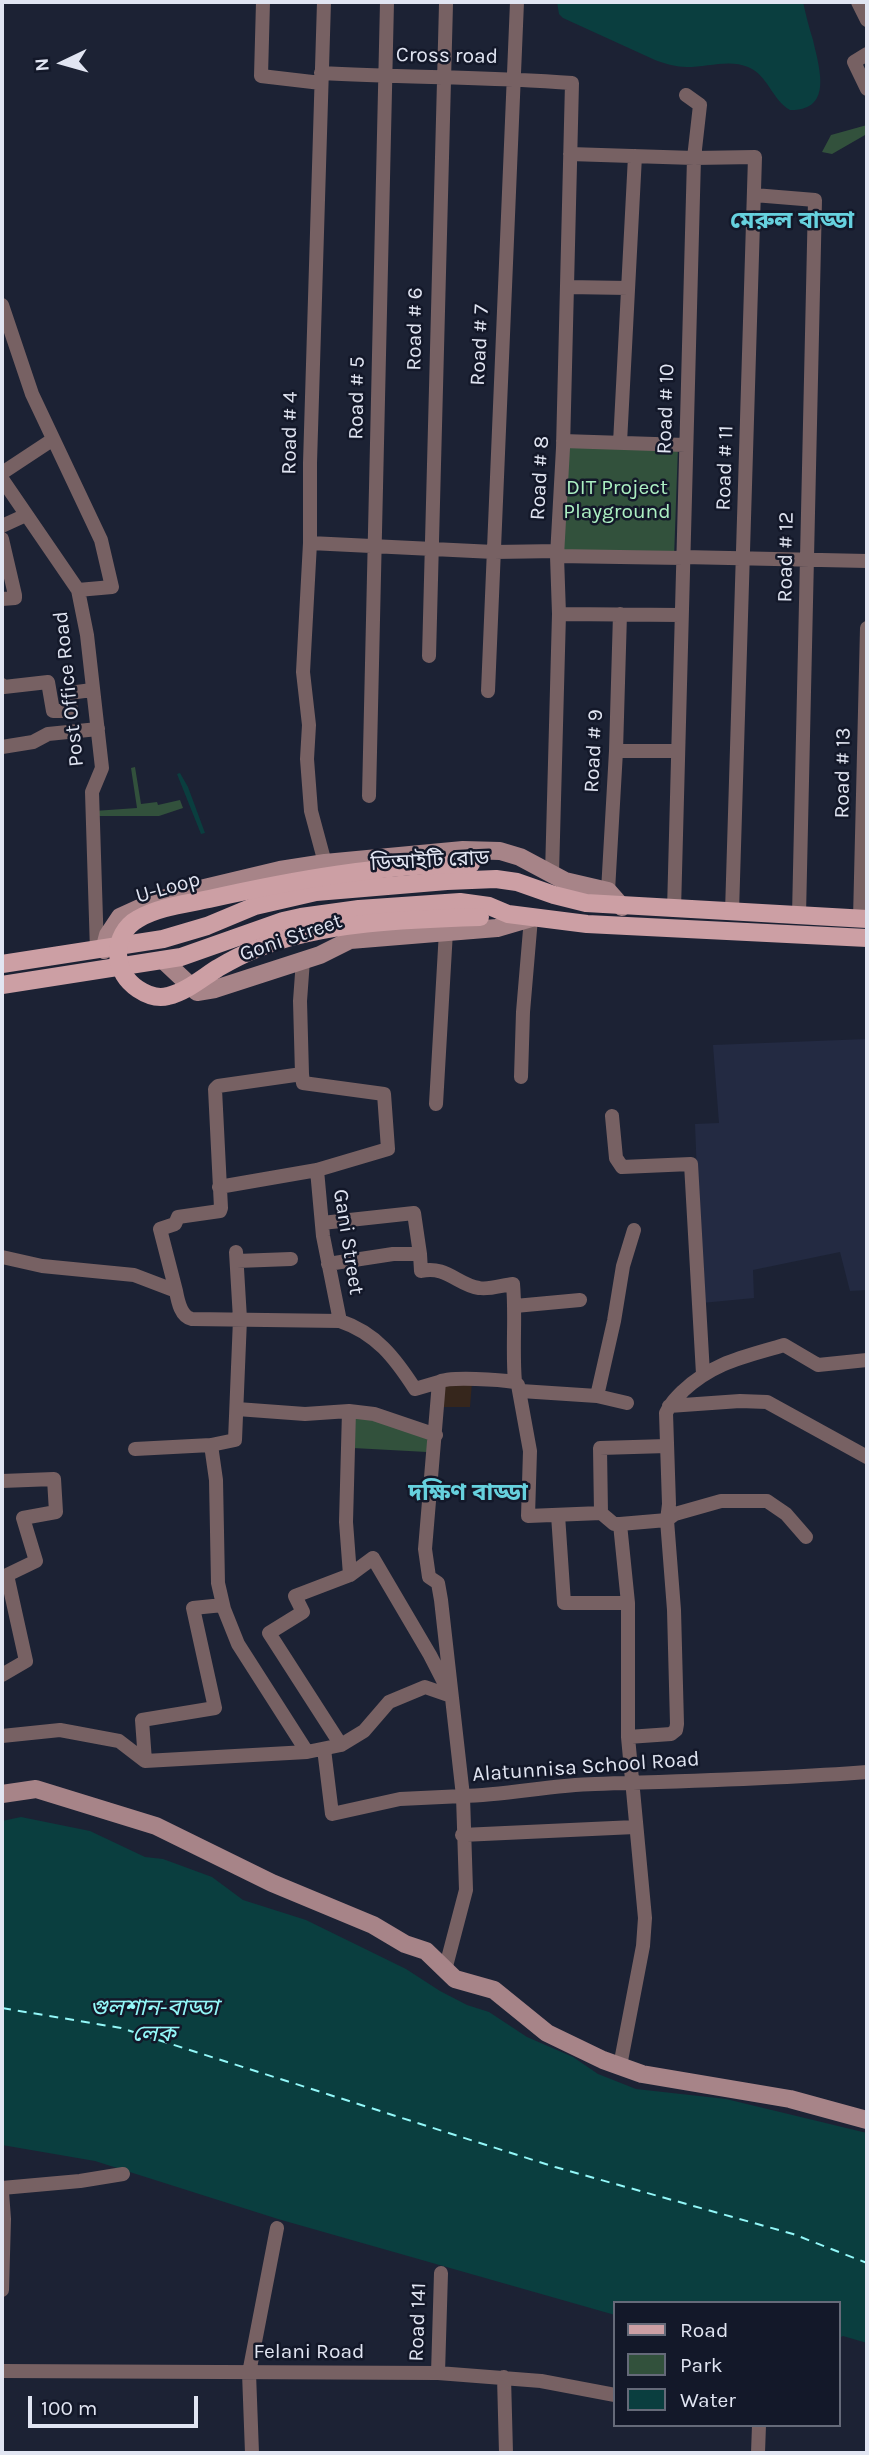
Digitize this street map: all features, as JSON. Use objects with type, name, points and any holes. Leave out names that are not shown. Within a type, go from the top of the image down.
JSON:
[{"type":"main road","name":"U-Loop","points":[[508,914],[366,925],[298,936],[268,944],[239,957],[166,997],[155,997],[139,990],[126,978],[119,963],[120,941],[130,925],[148,914],[266,887],[335,875],[471,864],[487,868],[517,882]]},
{"type":"main road","name":"ডিআইটি রোড","points":[[2,964],[163,939],[207,926],[255,906],[316,892],[475,879],[517,882],[571,900],[622,906],[864,919]]},
{"type":"main road","name":"ডিআইটি রোড","points":[[2,985],[181,957],[283,921],[318,914],[460,902],[489,906],[508,914],[531,918],[646,929],[867,938]]},
{"type":"street","name":"Cross road","points":[[262,2],[261,76],[512,78],[572,83]]},
{"type":"street","name":"Road # 4","points":[[324,2],[310,543],[303,672],[309,725],[311,811],[325,863]]},
{"type":"street","name":"Road # 5","points":[[369,796],[387,2]]},
{"type":"street","name":"Road # 7","points":[[488,691],[517,2]]},
{"type":"street","points":[[858,2],[867,20]]},
{"type":"street","name":"Road # 6","points":[[429,656],[446,4]]},
{"type":"street","points":[[867,54],[854,62],[867,89]]},
{"type":"street","name":"Road # 8","points":[[552,874],[559,614],[557,553],[563,441],[572,83]]},
{"type":"street","points":[[570,154],[694,158],[700,106],[686,95]]},
{"type":"street","points":[[620,443],[635,156]]},
{"type":"street","name":"Road # 11","points":[[694,158],[755,157],[733,912]]},
{"type":"street","name":"Road # 10","points":[[674,910],[694,158]]},
{"type":"street","name":"Road # 12","points":[[754,195],[815,200],[799,915]]},
{"type":"street","points":[[567,287],[628,288]]},
{"type":"street","name":"Post Office Road","points":[[2,305],[32,394],[101,540],[112,587],[78,590],[87,635],[102,768],[92,792],[101,950]]},
{"type":"street","points":[[2,473],[52,440]]},
{"type":"street","points":[[563,441],[685,445]]},
{"type":"street","points":[[2,479],[78,590]]},
{"type":"street","points":[[2,526],[26,515]]},
{"type":"street","points":[[2,538],[15,598],[2,599]]},
{"type":"street","points":[[310,543],[494,552],[867,561]]},
{"type":"street","points":[[559,614],[681,615]]},
{"type":"street","name":"Road # 9","points":[[608,891],[617,751],[620,614]]},
{"type":"street","name":"Road # 13","points":[[864,919],[867,628]]},
{"type":"street","points":[[2,685],[4,687],[48,682],[53,711],[56,713],[71,711],[69,693],[92,690]]},
{"type":"street","points":[[2,747],[33,742],[48,734],[98,729]]},
{"type":"street","points":[[617,751],[678,751]]},
{"type":"street","points":[[101,950],[107,935],[120,918],[153,902],[236,880],[325,863],[481,849],[520,857],[577,885],[608,891],[622,906]]},
{"type":"street","points":[[521,1077],[531,918]]},
{"type":"street","name":"Goni Street","points":[[163,960],[197,992],[215,989],[320,955],[350,940],[497,928],[531,918]]},
{"type":"street","points":[[436,1104],[446,931]]},
{"type":"street","points":[[303,960],[300,1001],[302,1074],[218,1086],[215,1089],[220,1211],[178,1217],[175,1224],[160,1229],[177,1300],[187,1318],[340,1321],[358,1327],[378,1341],[415,1389],[445,1378],[479,1381],[490,1378],[518,1386],[597,1396],[627,1403]]},
{"type":"street","name":"Gani Street","points":[[219,1187],[317,1170],[388,1149],[384,1094],[303,1083],[302,1074]]},
{"type":"street","points":[[612,1116],[615,1158],[622,1167],[691,1164],[703,1374]]},
{"type":"street","name":"Gani Street","points":[[317,1170],[328,1264],[340,1321]]},
{"type":"street","points":[[322,1223],[414,1213],[421,1271],[431,1269],[447,1273],[480,1289],[513,1284],[516,1306],[513,1353],[530,1451],[528,1516],[601,1513],[614,1524],[620,1524],[667,1520],[675,1514],[720,1501],[767,1501],[786,1514],[806,1537]]},
{"type":"street","points":[[597,1396],[623,1266],[634,1230]]},
{"type":"street","points":[[328,1264],[393,1254],[420,1254]]},
{"type":"street","points":[[135,1449],[211,1445],[235,1440],[240,1319],[237,1256],[291,1259]]},
{"type":"street","points":[[2,1257],[41,1266],[134,1275],[176,1291]]},
{"type":"street","points":[[516,1306],[580,1300]]},
{"type":"street","points":[[628,1737],[671,1734],[676,1730],[677,1724],[674,1610],[667,1520],[669,1504],[666,1413],[669,1406],[703,1374],[717,1365],[783,1345],[818,1366],[867,1360]]},
{"type":"street","name":"Alatunnisa School Road","points":[[439,1382],[425,1549],[429,1577],[438,1583],[441,1600],[463,1796],[494,1796],[536,1788],[595,1784],[867,1772]]},
{"type":"street","points":[[669,1406],[766,1402],[867,1457]]},
{"type":"street","points":[[237,1409],[305,1414],[349,1411],[374,1414],[436,1436]]},
{"type":"street","points":[[349,1411],[346,1522],[350,1576]]},
{"type":"street","points":[[211,1445],[216,1480],[218,1583],[223,1605],[238,1644],[307,1752]]},
{"type":"street","points":[[601,1513],[600,1448],[667,1446]]},
{"type":"street","points":[[2,1481],[54,1479],[56,1512],[23,1518],[36,1561],[7,1575],[26,1661],[2,1675]]},
{"type":"street","points":[[558,1515],[564,1603],[628,1603]]},
{"type":"street","points":[[620,1524],[628,1603],[628,1737],[645,1918],[643,1946],[620,2066]]},
{"type":"street","points":[[341,1745],[269,1633],[303,1612],[295,1596],[350,1576],[373,1558],[451,1696]]},
{"type":"street","points":[[145,1761],[142,1720],[215,1707],[193,1608],[223,1605]]},
{"type":"street","points":[[3,1733],[60,1730],[119,1741],[145,1761],[307,1752],[341,1745],[364,1731],[389,1702],[425,1687],[451,1696]]},
{"type":"street","points":[[324,1749],[332,1814],[400,1799],[463,1796],[462,1835],[465,1840],[466,1890],[444,1970]]},
{"type":"street","points":[[2,1794],[36,1789],[156,1826],[272,1883],[373,1925],[405,1944],[426,1951],[455,1979],[494,1990],[547,2033],[620,2066],[682,2083],[790,2099],[867,2120]]},
{"type":"street","points":[[462,1835],[635,1826]]},
{"type":"street","points":[[2,2290],[2,2190],[123,2174]]},
{"type":"street","points":[[252,2453],[249,2373],[277,2228]]},
{"type":"street","name":"Road 141","points":[[438,2373],[441,2273]]},
{"type":"street","name":"Felani Road","points":[[2,2371],[438,2373],[541,2381],[614,2395]]},
{"type":"street","points":[[504,2377],[506,2453]]},
{"type":"street","points":[[758,2453],[759,2427]]},
{"type":"shaded area","points":[[867,1039],[867,1290],[850,1291],[840,1252],[753,1270],[754,1298],[702,1303],[695,1124],[719,1123],[713,1045]]},
{"type":"shaded area","points":[[442,1382],[472,1382],[470,1407],[442,1407]]},
{"type":"green space","points":[[867,125],[865,135],[832,154],[822,152],[831,135]]},
{"type":"green space","name":"DIT Project Playground","points":[[560,442],[678,446],[674,558],[556,553]]},
{"type":"green space","points":[[135,767],[141,804],[157,802],[158,805],[180,800],[183,808],[159,816],[94,816],[94,811],[137,808],[131,768]]},
{"type":"green space","points":[[353,1417],[373,1417],[428,1434],[427,1452],[353,1448]]},
{"type":"water","points":[[557,2],[803,2],[820,74],[818,95],[813,103],[804,108],[790,110],[760,76],[748,67],[726,63],[683,67],[659,61],[563,18],[559,14]]},
{"type":"water","points":[[180,773],[205,833],[201,834],[177,774]]},
{"type":"water","name":"গুলশান-বাড্ডা লেক","points":[[21,1817],[90,1831],[145,1857],[163,1859],[212,1877],[243,1900],[306,1920],[406,1969],[467,2005],[489,2012],[527,2037],[573,2057],[598,2074],[636,2089],[726,2099],[867,2133],[867,2343],[841,2337],[841,2301],[614,2301],[614,2315],[278,2219],[95,2161],[2,2145],[2,1821]]},
{"type":"ferry route","points":[[2,2008],[121,2028],[555,2167],[793,2234],[867,2263]]},
{"type":"district","name":"মেরুল বাড্ডা","points":[[792,221]]},
{"type":"district","name":"দক্ষিণ বাড্ডা","points":[[468,1493]]}]
